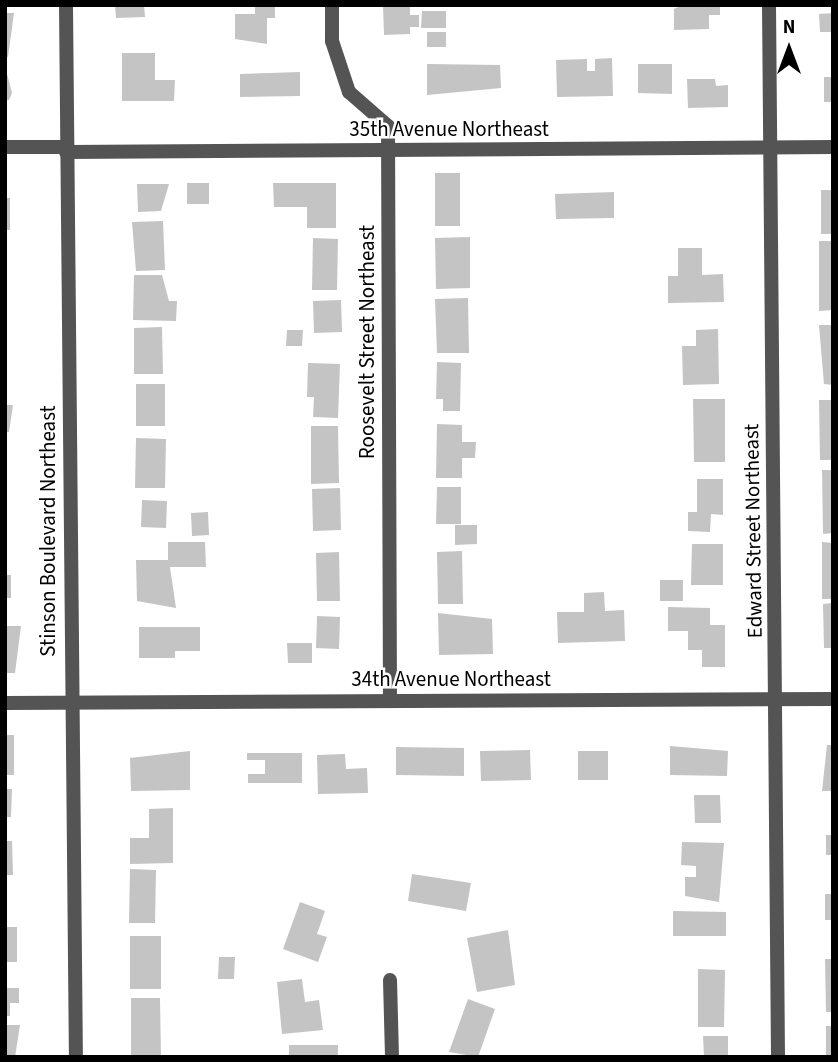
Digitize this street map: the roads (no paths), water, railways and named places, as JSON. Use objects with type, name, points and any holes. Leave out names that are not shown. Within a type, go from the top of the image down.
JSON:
[{"type":"street","name":"Stinson Boulevard Northeast","points":[[66,5],[70,702],[76,1057]]},
{"type":"street","name":"Roosevelt Street Northeast","points":[[332,5],[339,68],[349,92],[388,126],[390,701]]},
{"type":"street","name":"Edward Street Northeast","points":[[769,5],[778,1057]]},
{"type":"street","name":"35th Avenue Northeast","points":[[5,147],[387,150],[833,148]]},
{"type":"street","name":"34th Avenue Northeast","points":[[5,703],[833,699]]},
{"type":"street","points":[[390,980],[391,1057]]}]
